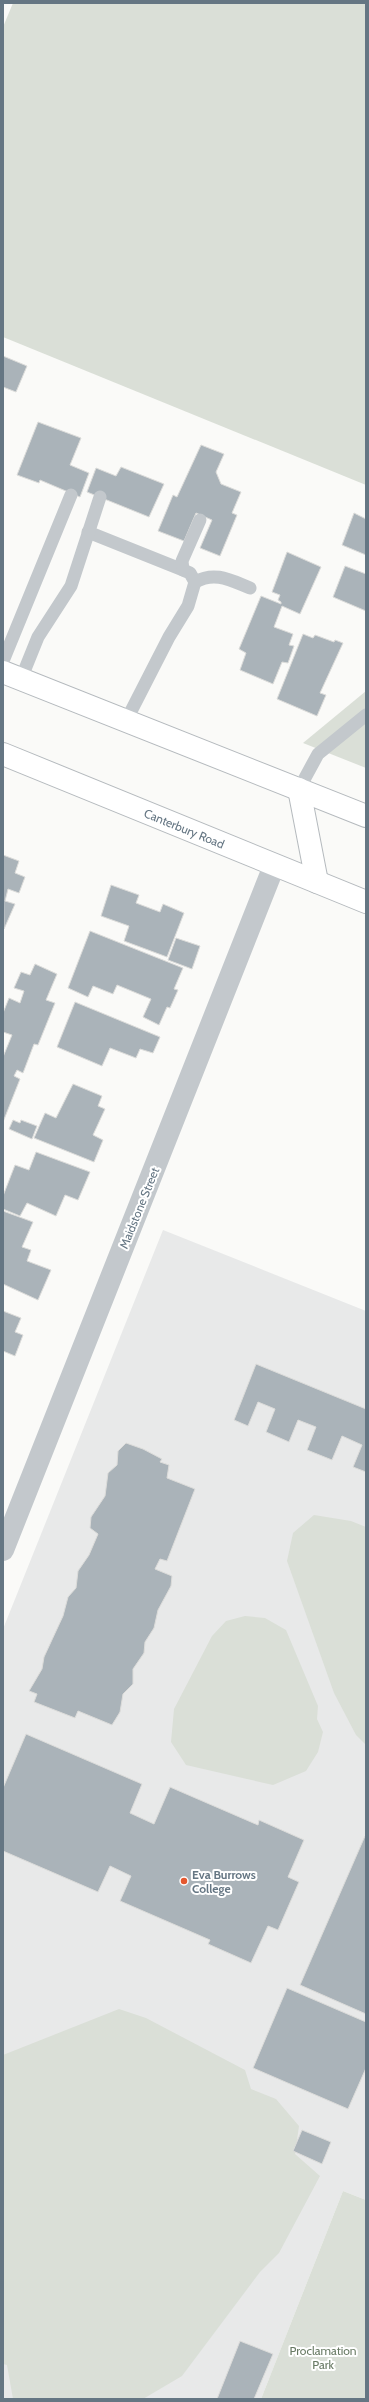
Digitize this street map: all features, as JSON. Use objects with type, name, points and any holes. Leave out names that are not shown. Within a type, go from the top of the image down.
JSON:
[{"type":"main road","points":[[12,676],[366,816]]},
{"type":"main road","name":"Canterbury Road","points":[[3,754],[274,866],[366,902]]},
{"type":"main road","points":[[300,789],[317,882]]},
{"type":"street","name":"Maidstone Street","points":[[3,1550],[274,866]]},
{"type":"lane","points":[[3,661],[71,495]]},
{"type":"lane","points":[[12,676],[72,586],[100,497]]},
{"type":"lane","points":[[183,570],[182,561],[200,520]]},
{"type":"lane","points":[[88,532],[190,573],[194,582],[188,606],[169,637],[126,721]]},
{"type":"lane","points":[[194,582],[210,575],[219,576],[250,588]]},
{"type":"lane","points":[[300,789],[318,754],[366,714]]},
{"type":"shaded area","name":"Eva Burrows College","points":[[163,1230],[366,1311],[366,2200],[343,2191],[261,2399],[3,2399],[3,1629]]},
{"type":"green space","points":[[13,3],[366,3],[366,485],[3,337],[3,27]]},
{"type":"green space","points":[[366,691],[366,768],[303,743]]},
{"type":"green space","points":[[314,1515],[351,1521],[366,1527],[366,1745],[356,1735],[334,1693],[287,1561],[293,1533]]},
{"type":"green space","points":[[245,1616],[265,1618],[286,1630],[318,1706],[317,1719],[323,1732],[318,1752],[306,1771],[273,1785],[186,1765],[171,1742],[174,1709],[212,1636],[226,1621]]},
{"type":"green space","points":[[119,2009],[146,2018],[245,2070],[251,2089],[276,2099],[299,2126],[295,2154],[320,2176],[279,2253],[260,2272],[182,2376],[143,2399],[13,2399],[7,2365],[3,2364],[3,2055]]},
{"type":"green space","name":"Proclamation Park","points":[[343,2191],[366,2200],[366,2399],[261,2399]]},
{"type":"building","points":[[3,356],[27,366],[16,392],[3,387]]},
{"type":"building","points":[[38,422],[81,438],[70,465],[89,473],[80,497],[40,480],[39,483],[17,475]]},
{"type":"building","points":[[201,445],[224,454],[216,472],[221,484],[241,492],[232,513],[237,515],[220,556],[200,548],[212,520],[196,513],[184,541],[158,531],[173,495],[177,497]]},
{"type":"building","points":[[121,467],[164,484],[149,517],[87,492],[96,468],[116,476]]},
{"type":"building","points":[[354,513],[366,519],[366,555],[342,545]]},
{"type":"building","points":[[287,552],[321,567],[300,614],[282,606],[274,627],[293,634],[289,645],[294,646],[288,663],[282,662],[273,684],[240,670],[246,653],[239,649],[261,596],[281,604],[278,600],[280,595],[272,592]]},
{"type":"building","points":[[345,566],[366,574],[366,611],[333,597]]},
{"type":"building","points":[[303,634],[313,638],[315,635],[334,642],[335,640],[343,643],[320,693],[326,695],[317,716],[277,699]]},
{"type":"building","points":[[3,855],[19,861],[15,873],[25,877],[19,893],[8,889],[5,901],[15,904],[4,929]]},
{"type":"building","points":[[111,885],[139,895],[136,903],[160,912],[163,904],[184,913],[167,957],[124,941],[129,926],[101,916]]},
{"type":"building","points":[[90,931],[183,968],[174,989],[178,990],[170,1008],[167,1007],[159,1025],[143,1017],[151,999],[117,985],[113,994],[93,986],[88,997],[68,988]]},
{"type":"building","points":[[176,938],[200,946],[192,969],[168,960]]},
{"type":"building","points":[[35,964],[57,974],[46,1000],[55,1003],[38,1045],[34,1044],[23,1073],[17,1070],[14,1076],[20,1079],[3,1122],[3,1057],[12,1035],[3,1032],[3,1013],[9,998],[20,1003],[24,991],[14,988],[21,972],[30,975]]},
{"type":"building","points":[[75,1002],[160,1037],[153,1053],[140,1049],[136,1058],[110,1048],[102,1066],[57,1047]]},
{"type":"building","points":[[73,1084],[102,1096],[98,1106],[105,1109],[93,1135],[103,1140],[94,1162],[34,1138],[45,1113],[56,1118]]},
{"type":"building","points":[[13,1120],[20,1123],[21,1120],[37,1126],[32,1139],[9,1129]]},
{"type":"building","points":[[36,1152],[90,1172],[78,1200],[65,1195],[56,1216],[27,1203],[20,1216],[3,1209],[3,1196],[15,1165],[29,1170]]},
{"type":"building","points":[[3,1211],[33,1222],[22,1247],[31,1250],[27,1261],[51,1270],[38,1300],[3,1284]]},
{"type":"building","points":[[3,1311],[21,1318],[15,1332],[23,1335],[15,1356],[3,1351]]},
{"type":"building","points":[[256,1364],[366,1409],[366,1472],[353,1467],[362,1445],[342,1436],[332,1460],[307,1450],[316,1427],[298,1420],[289,1442],[266,1432],[275,1409],[258,1402],[248,1426],[234,1420]]},
{"type":"building","points":[[126,1443],[143,1449],[162,1459],[160,1462],[169,1465],[167,1478],[195,1489],[167,1561],[160,1559],[155,1569],[172,1576],[171,1586],[158,1610],[154,1628],[145,1642],[144,1653],[133,1669],[133,1684],[123,1694],[120,1712],[112,1725],[78,1711],[75,1718],[34,1702],[37,1694],[29,1691],[42,1669],[44,1657],[63,1616],[68,1597],[76,1588],[78,1571],[89,1555],[98,1534],[90,1528],[91,1517],[105,1496],[108,1473],[117,1465],[118,1451]]},
{"type":"building","points":[[26,1734],[142,1784],[130,1813],[154,1824],[170,1787],[258,1825],[259,1820],[304,1840],[288,1877],[299,1882],[278,1930],[268,1926],[251,1963],[208,1944],[210,1940],[120,1901],[131,1876],[110,1866],[98,1892],[3,1851],[3,1788]]},
{"type":"building","points":[[366,1836],[366,2014],[300,1985]]},
{"type":"building","points":[[287,1988],[366,2022],[366,2068],[348,2109],[253,2068]]},
{"type":"building","points":[[302,2130],[331,2142],[322,2164],[293,2151]]},
{"type":"building","points":[[240,2341],[273,2354],[254,2399],[217,2399]]},
{"type":"place","name":"Eva Burrows College","points":[[184,1881]]}]
